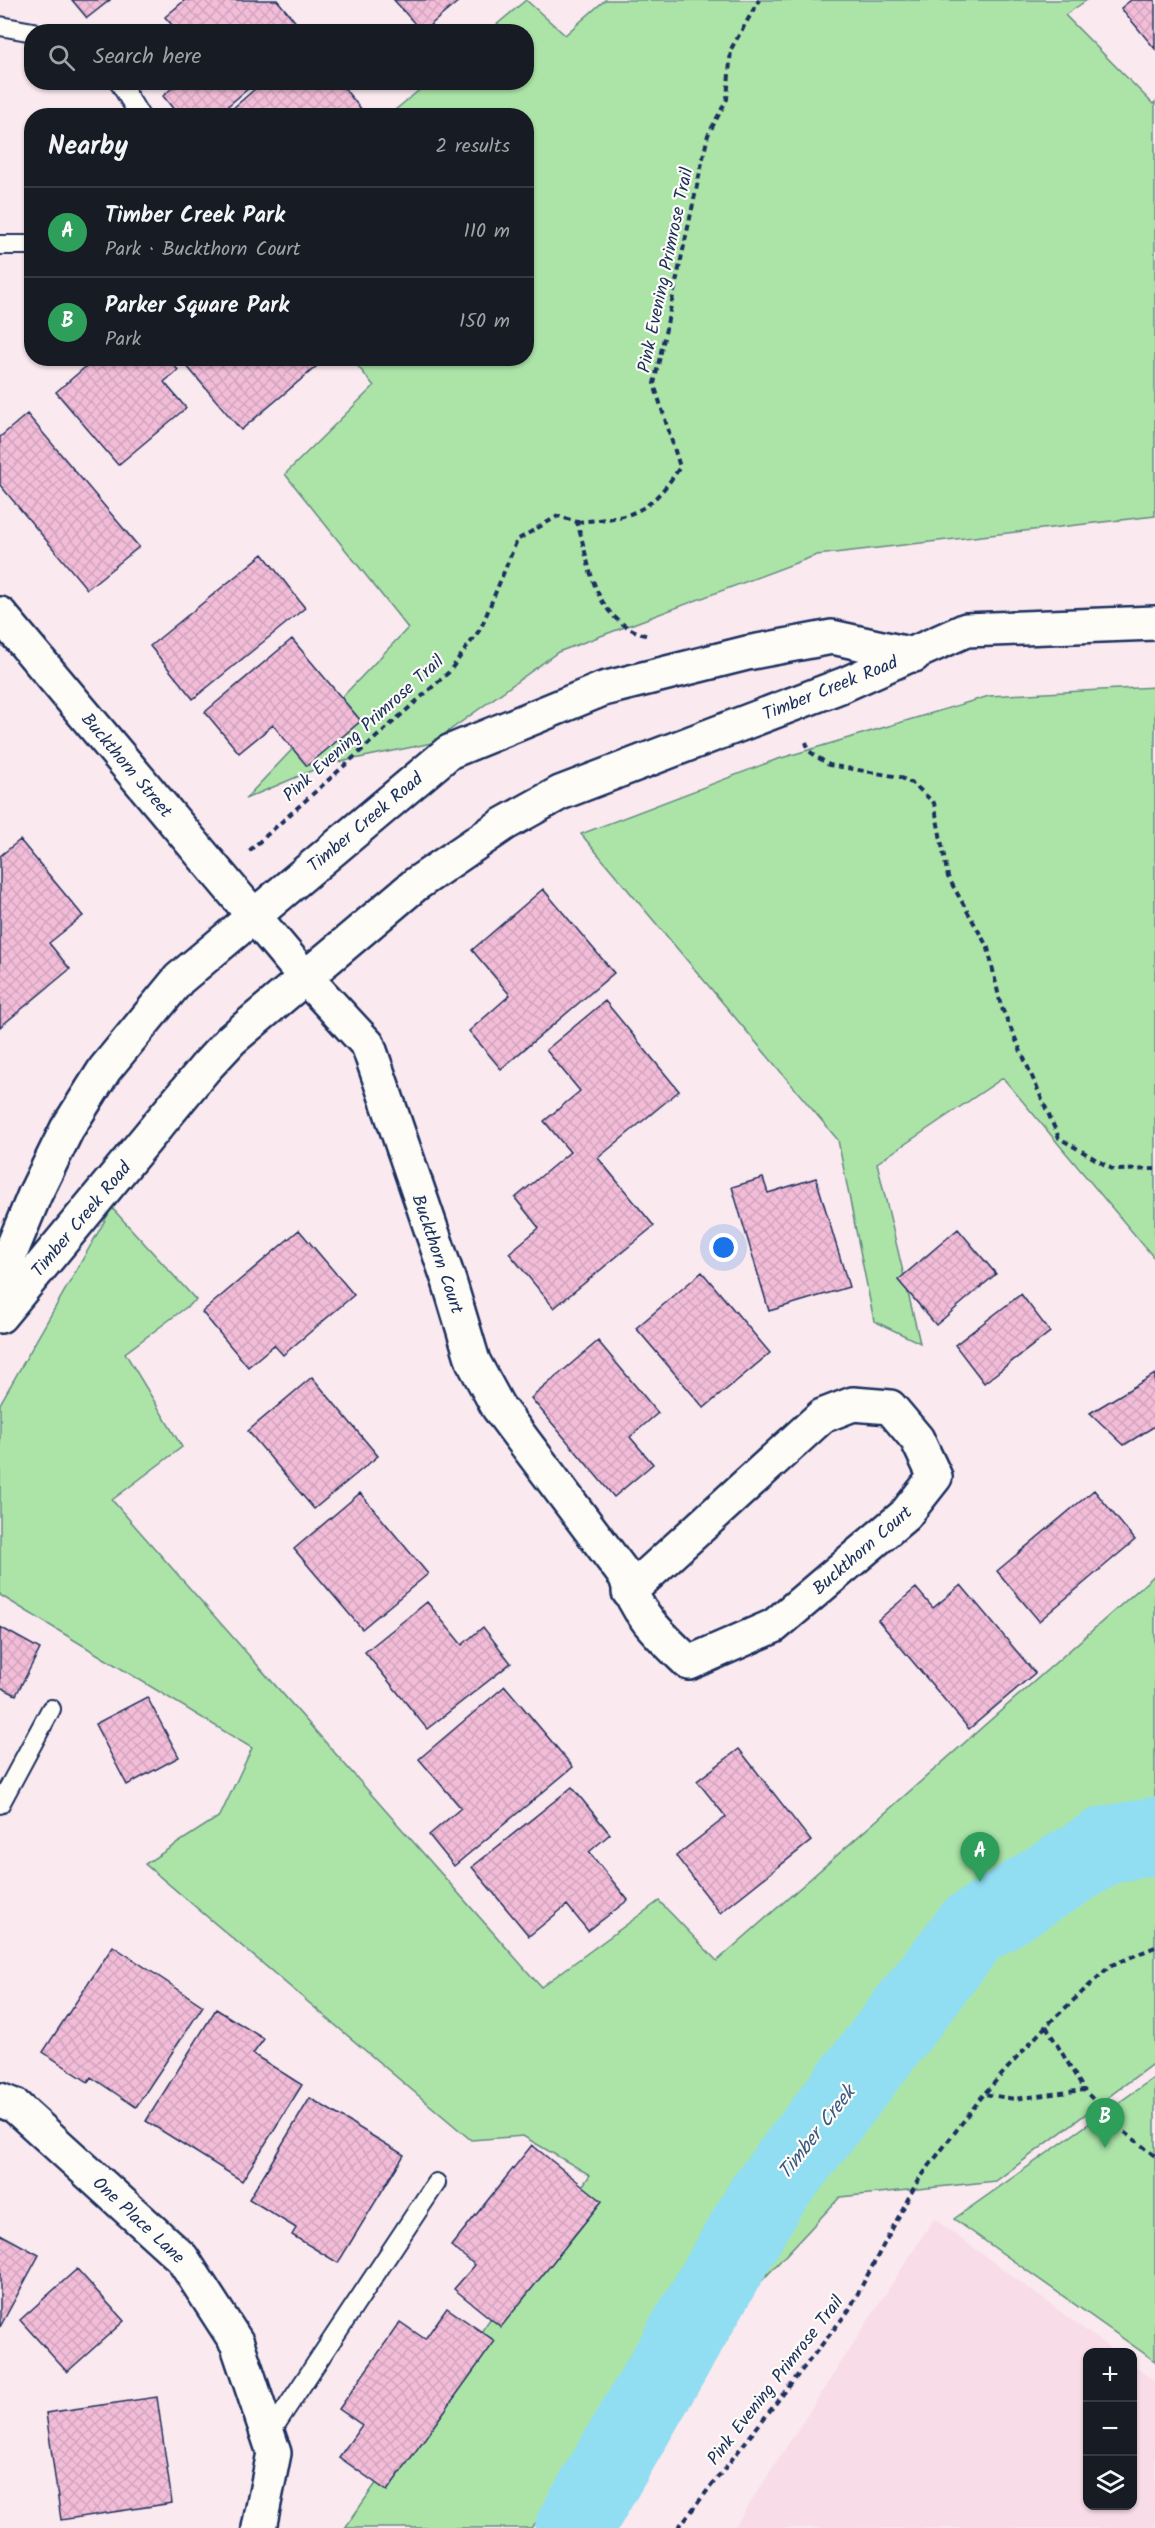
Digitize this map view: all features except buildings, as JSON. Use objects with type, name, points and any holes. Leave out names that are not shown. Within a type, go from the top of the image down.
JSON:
[{"type":"street","name":"Buckthorn Street","points":[[0,614],[254,916]]},
{"type":"street","name":"Timber Creek Road","points":[[0,1316],[205,1068],[231,1040],[416,884],[504,824],[560,793],[843,685],[966,630],[1155,623]]},
{"type":"street","name":"Timber Creek Road","points":[[0,1278],[44,1175],[67,1129],[105,1069],[179,979],[449,752],[603,689],[747,653],[832,637],[914,654]]},
{"type":"street","name":"Buckthorn Court","points":[[254,916],[305,978],[368,1045],[449,1281],[473,1361],[498,1407],[626,1577],[629,1592],[652,1627],[689,1663],[735,1645],[774,1626],[905,1515],[935,1477],[917,1439],[890,1407],[853,1404],[822,1416],[629,1592]]},
{"type":"street","name":"One Place Lane","points":[[0,2100],[15,2106],[182,2258],[237,2343],[274,2453],[259,2528]]},
{"type":"lane","points":[[0,26],[24,30]]},
{"type":"lane","points":[[124,90],[135,108]]},
{"type":"lane","points":[[0,245],[24,245]]},
{"type":"lane","points":[[0,1804],[51,1709]]},
{"type":"lane","points":[[268,2436],[436,2183]]},
{"type":"path","name":"Pink Evening Primrose Trail","points":[[244,855],[449,672],[481,628],[517,540],[558,516],[577,522],[628,517],[662,495],[680,467],[654,384],[708,135],[727,99],[731,49],[759,0]]},
{"type":"path","points":[[577,522],[606,611],[622,626],[655,637]]},
{"type":"path","points":[[815,737],[806,741],[809,751],[829,765],[900,777],[915,785],[934,803],[948,878],[988,948],[1001,1006],[1059,1138],[1114,1170],[1155,1169]]},
{"type":"path","name":"Pink Evening Primrose Trail","points":[[678,2528],[849,2310],[917,2182],[984,2094],[1046,2026],[1110,1966],[1155,1947]]},
{"type":"path","points":[[1046,2026],[1084,2090],[1126,2133],[1155,2156]]},
{"type":"path","points":[[984,2094],[1014,2099],[1084,2090]]},
{"type":"shaded area","points":[[934,2219],[1110,2348],[1083,2348],[1083,2510],[1137,2510],[1137,2368],[1155,2382],[1155,2528],[734,2528]]},
{"type":"green space","points":[[526,0],[565,35],[605,0],[1087,0],[1065,15],[1153,104],[1155,102],[1155,516],[817,555],[558,652],[432,743],[325,765],[245,799],[408,628],[285,474],[374,386],[358,366],[534,366],[534,108],[398,108],[419,90],[534,90],[534,24],[497,24]]},
{"type":"green space","points":[[1155,687],[1155,1259],[1003,1078],[877,1163],[920,1343],[874,1321],[838,1140],[581,834],[775,760],[989,696]]},
{"type":"green space","points":[[112,1208],[196,1300],[125,1353],[182,1447],[112,1500],[541,1987],[659,1901],[717,1961],[1155,1575],[1155,2062],[996,2181],[840,2197],[531,2528],[345,2528],[590,2175],[523,2136],[471,2140],[145,1864],[220,1816],[252,1748],[0,1595],[0,1404]]},
{"type":"green space","points":[[1155,2077],[1155,2361],[1137,2348],[954,2219]]},
{"type":"waterway","name":"Timber Creek","points":[[574,2528],[766,2197],[972,1929],[1106,1845],[1155,1836]]},
{"type":"place","name":"Timber Creek Park","points":[[980,1882]]},
{"type":"place","name":"Parker Square Park","points":[[1105,2148]]}]
